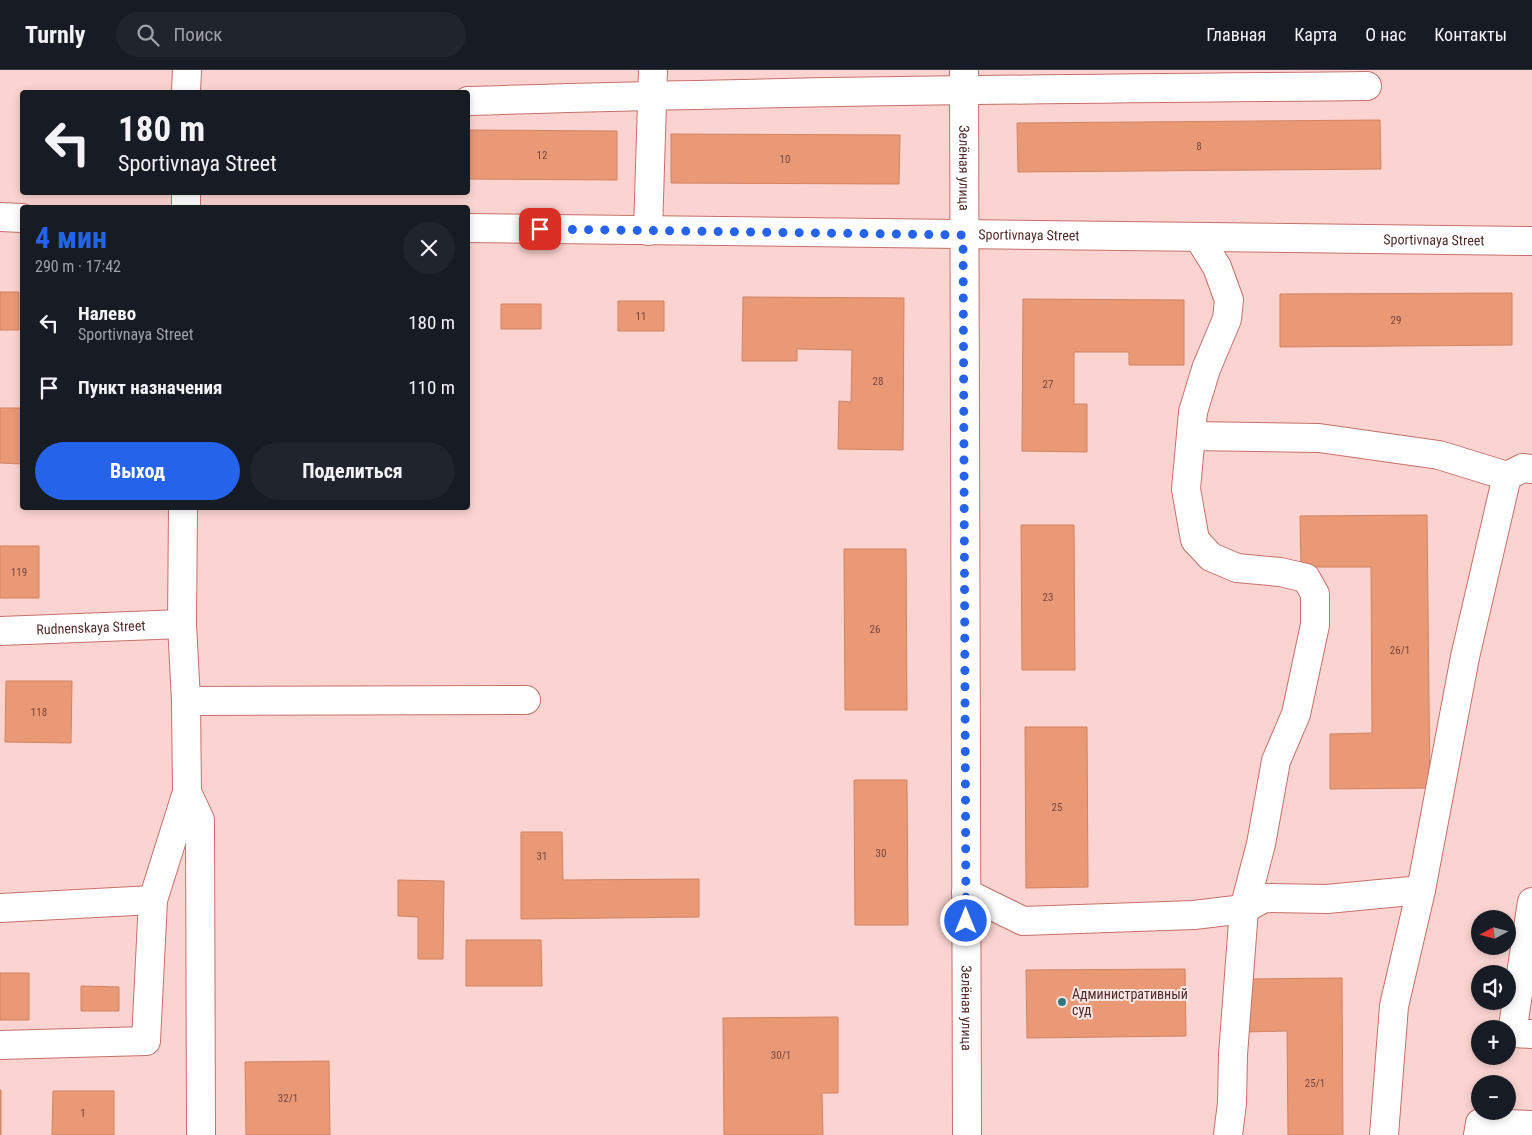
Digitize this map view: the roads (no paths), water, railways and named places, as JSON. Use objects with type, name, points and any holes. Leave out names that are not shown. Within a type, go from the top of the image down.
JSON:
[{"type":"street","points":[[186,70],[186,90]]},
{"type":"street","points":[[470,101],[654,82],[964,80],[1367,86]]},
{"type":"street","name":"Зелёная улица","points":[[964,80],[967,1135]]},
{"type":"street","points":[[648,231],[654,82]]},
{"type":"street","points":[[0,217],[20,218]]},
{"type":"street","name":"Sportivnaya Street","points":[[470,228],[1532,241]]},
{"type":"street","points":[[1199,238],[1217,266],[1229,300],[1227,319],[1206,369],[1193,412],[1186,489],[1195,540],[1211,557],[1237,568],[1280,572],[1306,578],[1315,594],[1315,625],[1296,714],[1276,761],[1261,844],[1244,909],[1233,1055],[1232,1103],[1228,1135]]},
{"type":"street","points":[[1191,436],[1319,438],[1439,456],[1519,472],[1465,657],[1422,890],[1394,1006],[1384,1135]]},
{"type":"street","points":[[0,1045],[146,1041],[153,900],[187,792],[186,701],[182,624],[183,510]]},
{"type":"street","name":"Rudnenskaya Street","points":[[0,631],[182,624]]},
{"type":"street","points":[[186,701],[526,700]]},
{"type":"street","points":[[187,792],[200,820],[201,1135]]},
{"type":"street","points":[[966,894],[1023,921],[1194,916],[1244,909],[1264,898],[1328,899],[1422,890]]},
{"type":"street","points":[[0,908],[153,900]]},
{"type":"street","points":[[1532,902],[1512,1033],[1532,1034]]},
{"type":"street","points":[[1478,1135],[1480,1123],[1532,1126]]},
{"type":"place","name":"Административный суд","points":[[1062,1002]]}]
